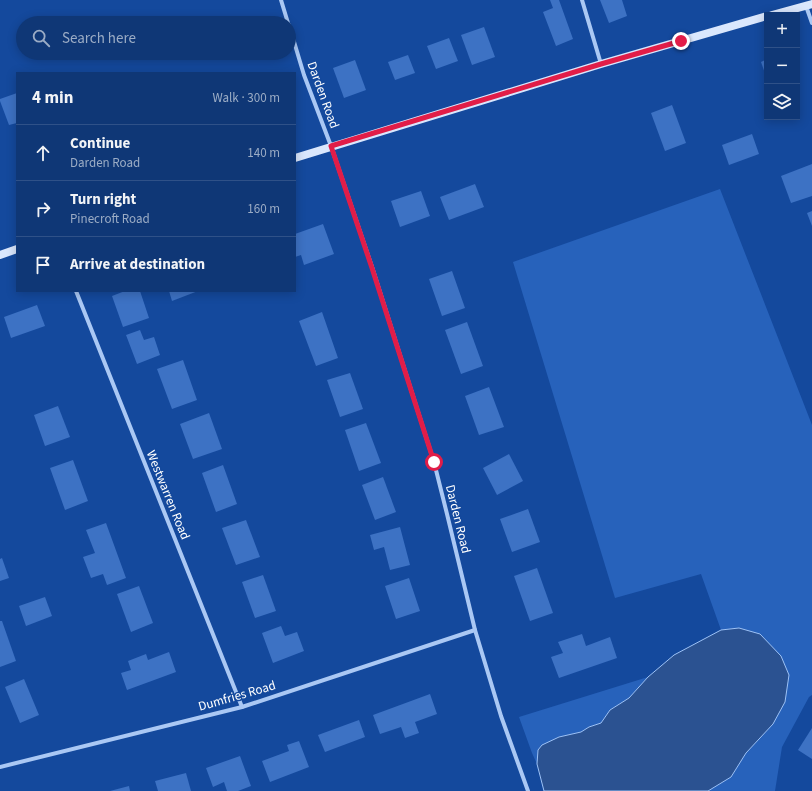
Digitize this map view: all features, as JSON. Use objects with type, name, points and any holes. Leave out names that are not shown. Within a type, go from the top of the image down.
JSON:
[{"type":"street","name":"Darden Road","points":[[281,0],[286,16]]},
{"type":"street","points":[[582,0],[601,64]]},
{"type":"street","points":[[783,12],[809,5],[812,23]]},
{"type":"street","points":[[296,158],[601,64],[764,17]]},
{"type":"street","name":"Darden Road","points":[[296,48],[304,75],[331,146],[372,268],[434,462],[475,630],[501,716],[528,791]]},
{"type":"street","points":[[0,255],[16,250]]},
{"type":"street","name":"Westwarren Road","points":[[76,292],[242,707]]},
{"type":"street","name":"Dumfries Road","points":[[0,767],[242,707],[475,630]]},
{"type":"shaded area","points":[[720,189],[812,425],[812,695],[809,697],[782,747],[775,791],[708,791],[731,777],[746,753],[773,724],[739,628],[721,630],[701,574],[615,598],[513,262]]},
{"type":"shaded area","points":[[739,628],[760,634],[781,656],[789,675],[785,702],[773,724],[746,753],[731,777],[708,791],[544,791],[537,764],[538,750],[542,745],[559,737],[581,732],[589,727],[601,723],[610,710],[629,698],[648,677],[674,655],[721,630]]},
{"type":"shaded area","points":[[648,677],[629,698],[610,710],[601,723],[589,727],[581,732],[559,737],[538,750],[537,764],[519,717]]},
{"type":"building","points":[[550,0],[559,0],[573,39],[556,46],[543,12],[553,8]]},
{"type":"building","points":[[600,0],[622,0],[627,16],[609,23]]},
{"type":"building","points":[[484,27],[495,57],[472,65],[461,35]]},
{"type":"building","points":[[449,38],[458,61],[436,69],[427,46]]},
{"type":"building","points":[[408,55],[415,73],[395,80],[388,62]]},
{"type":"building","points":[[355,60],[366,90],[344,98],[333,68]]},
{"type":"building","points":[[764,60],[764,70],[761,62]]},
{"type":"building","points":[[16,93],[16,123],[9,125],[0,99]]},
{"type":"building","points":[[672,105],[686,143],[665,151],[651,113]]},
{"type":"building","points":[[752,134],[759,154],[729,165],[722,145]]},
{"type":"building","points":[[812,164],[812,196],[791,203],[781,176]]},
{"type":"building","points":[[475,184],[484,207],[449,220],[440,197]]},
{"type":"building","points":[[421,191],[430,216],[400,227],[391,201]]},
{"type":"building","points":[[812,211],[812,226],[807,213]]},
{"type":"building","points":[[323,224],[334,254],[304,265],[301,255],[296,257],[296,234]]},
{"type":"building","points":[[452,271],[465,308],[442,316],[429,279]]},
{"type":"building","points":[[122,292],[140,292],[149,318],[123,327],[112,296]]},
{"type":"building","points":[[169,292],[195,292],[172,301]]},
{"type":"building","points":[[37,305],[45,326],[11,338],[4,317]]},
{"type":"building","points":[[322,312],[338,358],[316,366],[299,321]]},
{"type":"building","points":[[467,322],[483,366],[461,374],[445,330]]},
{"type":"building","points":[[140,330],[144,340],[154,337],[160,355],[137,364],[126,335]]},
{"type":"building","points":[[183,360],[197,400],[172,409],[157,369]]},
{"type":"building","points":[[350,373],[363,409],[340,417],[327,380]]},
{"type":"building","points":[[489,387],[504,427],[479,435],[465,396]]},
{"type":"building","points":[[58,406],[70,437],[45,446],[34,415]]},
{"type":"building","points":[[209,413],[222,449],[193,459],[180,424]]},
{"type":"building","points":[[366,423],[381,463],[359,471],[345,430]]},
{"type":"building","points":[[509,454],[523,481],[497,495],[483,468]]},
{"type":"building","points":[[73,460],[88,501],[65,510],[50,468]]},
{"type":"building","points":[[223,465],[237,504],[216,512],[202,473]]},
{"type":"building","points":[[383,477],[396,512],[375,520],[362,485]]},
{"type":"building","points":[[528,509],[540,542],[512,552],[500,519]]},
{"type":"building","points":[[246,520],[260,557],[236,565],[222,528]]},
{"type":"building","points":[[106,523],[126,578],[107,585],[103,574],[91,578],[83,557],[95,553],[86,530]]},
{"type":"building","points":[[400,527],[410,565],[390,570],[384,547],[374,550],[370,535]]},
{"type":"building","points":[[2,558],[9,578],[0,581],[0,559]]},
{"type":"building","points":[[537,568],[553,613],[530,621],[514,576]]},
{"type":"building","points":[[263,575],[276,611],[255,618],[242,582]]},
{"type":"building","points":[[409,578],[420,611],[396,619],[385,586]]},
{"type":"building","points":[[139,586],[153,623],[131,632],[117,594]]},
{"type":"building","points":[[45,597],[52,616],[26,626],[19,606]]},
{"type":"building","points":[[0,621],[2,621],[16,661],[0,667]]},
{"type":"building","points":[[281,626],[285,636],[297,632],[304,651],[273,663],[262,633]]},
{"type":"building","points":[[582,634],[586,646],[610,637],[617,658],[559,678],[551,657],[563,653],[558,642]]},
{"type":"building","points":[[169,652],[176,672],[127,690],[121,673],[131,670],[128,661],[146,654],[148,660]]},
{"type":"building","points":[[24,679],[39,715],[20,723],[5,687]]},
{"type":"building","points":[[430,694],[437,714],[415,722],[419,733],[405,738],[401,727],[380,734],[373,715]]},
{"type":"building","points":[[359,720],[365,737],[325,752],[318,735]]},
{"type":"building","points":[[812,728],[812,759],[798,750]]},
{"type":"building","points":[[299,741],[309,767],[270,782],[262,761],[289,751],[287,745]]},
{"type":"building","points":[[240,756],[251,786],[238,791],[227,791],[224,782],[213,787],[206,768]]},
{"type":"building","points":[[186,773],[191,791],[158,791],[155,781]]},
{"type":"building","points":[[129,786],[130,791],[110,791]]},
{"type":"route","points":[[434,462],[331,146],[681,41]]}]
